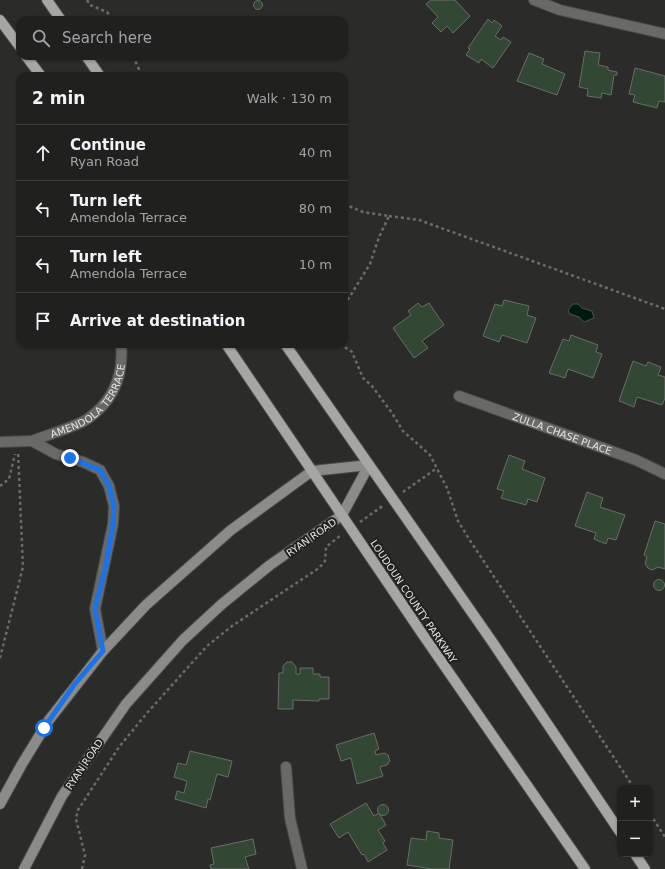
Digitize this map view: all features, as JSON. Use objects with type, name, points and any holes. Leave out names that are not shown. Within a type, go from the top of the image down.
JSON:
[{"type":"main road","points":[[47,0],[58,16]]},
{"type":"main road","points":[[0,20],[16,42]]},
{"type":"main road","points":[[29,60],[38,72]]},
{"type":"main road","points":[[89,60],[97,72]]},
{"type":"main road","name":"LOUDOUN COUNTY PARKWAY","points":[[229,348],[422,635],[586,869]]},
{"type":"main road","points":[[288,348],[491,640],[617,828]]},
{"type":"main road","points":[[0,804],[49,720],[103,651],[146,605],[194,561],[231,530],[312,471],[369,465]]},
{"type":"main road","name":"RYAN ROAD","points":[[24,869],[62,796],[122,710],[152,674],[183,640],[222,604],[270,565],[342,515],[369,465]]},
{"type":"main road","points":[[637,857],[645,869]]},
{"type":"street","points":[[534,0],[560,10],[665,34]]},
{"type":"street","name":"AMENDOLA TERRACE","points":[[0,442],[32,441],[85,420],[109,400],[120,376],[121,348]]},
{"type":"street","name":"ZULLA CHASE PLACE","points":[[459,396],[636,460],[665,474]]},
{"type":"street","name":"AMENDOLA TERRACE","points":[[32,441],[56,454],[83,462],[100,470],[109,486],[114,506],[113,524],[95,609],[103,651]]},
{"type":"street","points":[[286,767],[290,818],[302,869]]},
{"type":"path","points":[[87,0],[90,5],[107,12],[110,16]]},
{"type":"path","points":[[135,60],[140,72]]},
{"type":"path","points":[[348,206],[362,212],[419,220],[665,309]]},
{"type":"path","points":[[348,300],[370,264],[379,237],[389,216]]},
{"type":"path","points":[[346,348],[352,352],[363,378],[372,386],[392,413],[403,432],[430,455],[447,488],[458,521],[632,785]]},
{"type":"path","points":[[0,486],[9,479],[17,442]]},
{"type":"path","points":[[0,658],[23,567],[17,442]]},
{"type":"path","points":[[82,869],[85,855],[76,819],[78,810],[119,747],[142,718],[207,646],[232,626],[319,568],[325,561],[326,547],[437,468]]},
{"type":"path","points":[[653,819],[665,837]]},
{"type":"shaded area","points":[[573,304],[578,304],[582,308],[592,311],[594,318],[584,322],[579,317],[570,314],[568,310]]},
{"type":"building","points":[[258,0],[263,5],[258,10],[253,5]]},
{"type":"building","points":[[431,0],[455,0],[470,16],[453,33],[447,26],[441,32],[432,23],[438,17],[426,4]]},
{"type":"building","points":[[488,19],[492,23],[494,20],[502,26],[495,36],[501,40],[503,37],[511,42],[493,68],[481,59],[479,63],[466,55],[470,49],[468,48]]},
{"type":"building","points":[[585,51],[600,53],[598,65],[608,67],[608,70],[617,72],[617,75],[614,75],[611,95],[602,93],[601,98],[587,96],[588,89],[579,87]]},
{"type":"building","points":[[529,53],[544,59],[542,64],[565,74],[557,95],[517,81]]},
{"type":"building","points":[[635,68],[665,76],[665,102],[659,101],[657,108],[633,102],[635,95],[629,94]]},
{"type":"building","points":[[504,300],[529,306],[527,315],[536,318],[527,343],[502,335],[499,342],[483,336],[495,304],[502,306]]},
{"type":"building","points":[[418,303],[422,307],[429,303],[444,325],[422,341],[428,348],[414,358],[393,328],[411,315],[408,311]]},
{"type":"building","points":[[571,335],[598,345],[596,352],[602,354],[593,378],[568,369],[565,378],[549,373],[563,339],[569,341]]},
{"type":"building","points":[[633,361],[646,366],[648,362],[661,367],[658,375],[665,377],[665,398],[662,405],[637,397],[634,407],[619,401]]},
{"type":"building","points":[[509,455],[525,461],[522,469],[545,478],[537,502],[528,499],[526,505],[501,498],[504,491],[497,489]]},
{"type":"building","points":[[587,492],[603,498],[600,507],[625,515],[616,540],[608,538],[606,544],[594,539],[596,533],[575,526]]},
{"type":"building","points":[[655,521],[665,524],[665,569],[658,567],[652,570],[645,564],[647,557],[644,555]]},
{"type":"building","points":[[657,580],[661,580],[663,581],[663,589],[657,590],[654,587],[654,583]]},
{"type":"building","points":[[287,662],[292,662],[296,667],[296,674],[300,674],[300,668],[313,668],[313,674],[320,674],[320,677],[329,677],[329,699],[319,699],[319,701],[293,700],[293,709],[278,709],[279,673],[283,673],[283,666]]},
{"type":"building","points":[[374,733],[379,749],[375,751],[376,755],[384,753],[388,755],[390,761],[387,765],[380,767],[383,776],[357,784],[351,758],[341,761],[336,745]]},
{"type":"building","points":[[190,751],[232,761],[228,777],[217,774],[210,800],[208,799],[206,808],[175,799],[177,791],[184,793],[187,781],[174,777],[178,763],[186,765]]},
{"type":"building","points":[[366,803],[374,816],[379,813],[386,825],[378,830],[385,841],[383,843],[387,850],[368,862],[348,832],[339,838],[330,824]]},
{"type":"building","points":[[381,805],[385,805],[387,806],[387,814],[381,815],[378,812],[378,808]]},
{"type":"building","points":[[427,831],[439,833],[439,838],[453,840],[449,869],[432,869],[407,865],[411,838],[426,840]]},
{"type":"building","points":[[253,839],[256,854],[245,857],[249,869],[211,869],[210,865],[214,864],[211,848]]},
{"type":"route","points":[[44,728],[74,685],[103,651],[95,609],[106,565],[113,524],[114,506],[109,486],[100,470],[70,458]]}]
